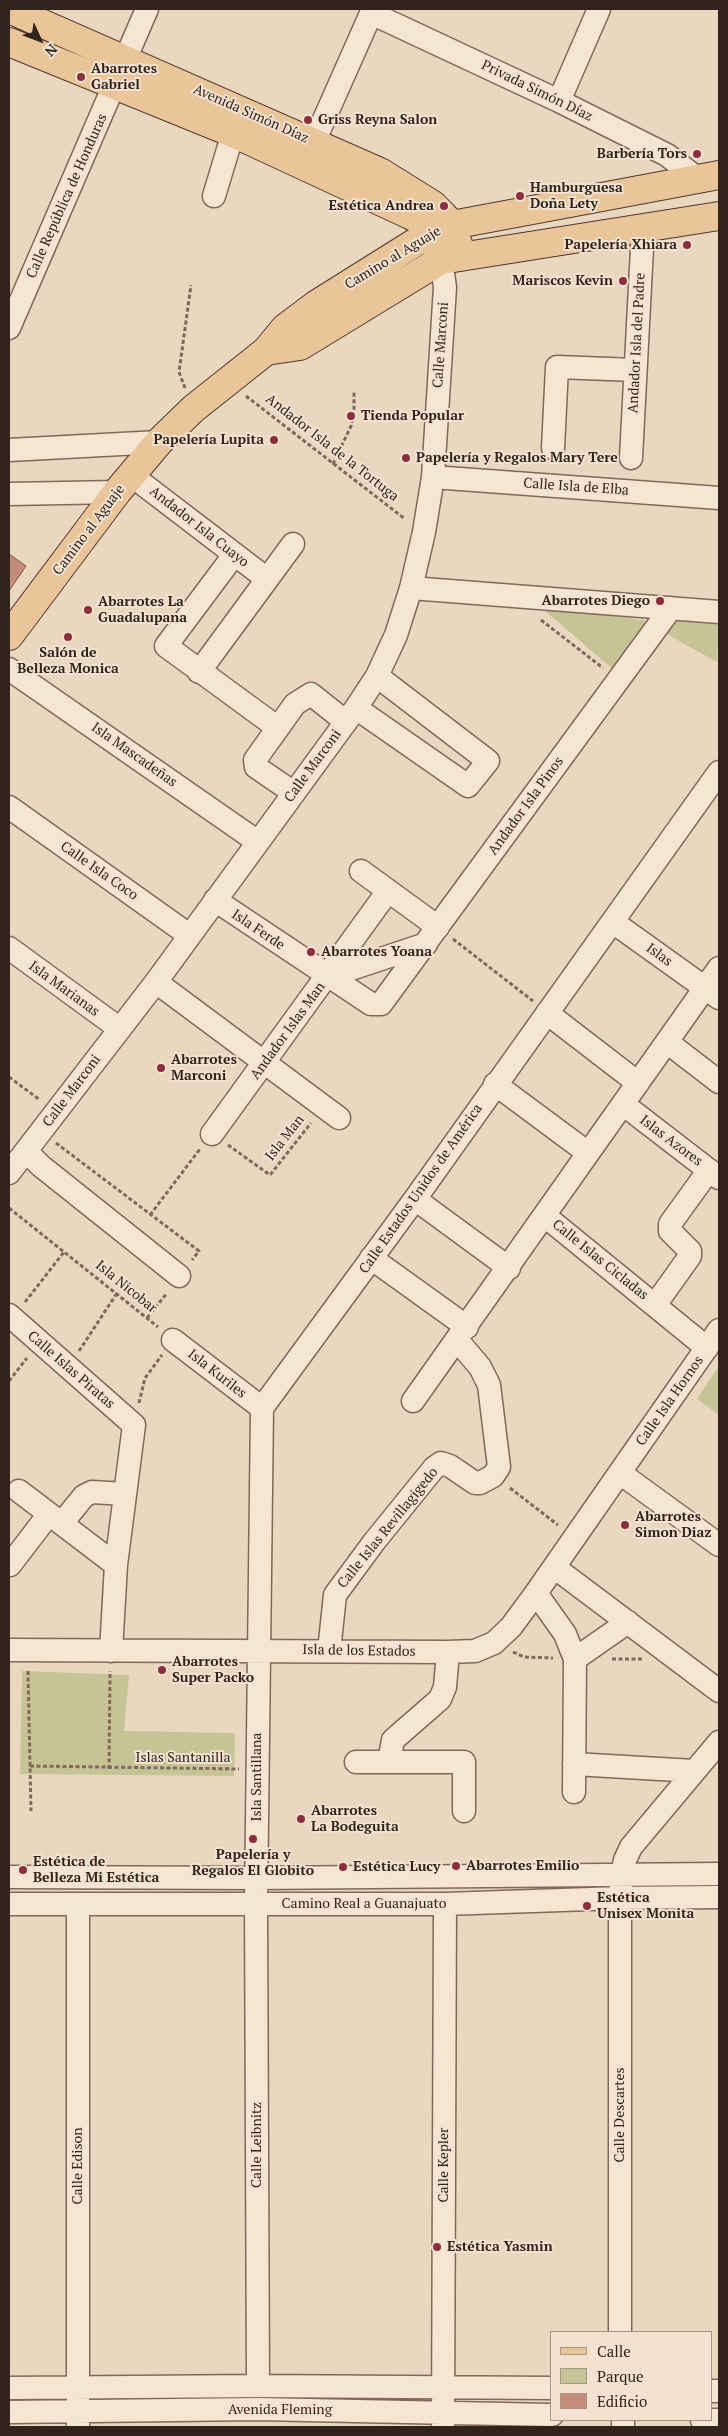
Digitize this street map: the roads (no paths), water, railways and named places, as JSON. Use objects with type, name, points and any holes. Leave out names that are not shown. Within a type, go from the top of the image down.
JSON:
[{"type":"main road","name":"Avenida Simón Díaz","points":[[9,9],[125,58],[380,172],[433,206],[452,258]]},
{"type":"main road","name":"Avenida Simón Díaz","points":[[9,42],[233,133],[420,220],[442,228]]},
{"type":"main road","name":"Camino al Aguaje","points":[[9,636],[124,484],[159,442],[192,409],[266,351],[285,328],[316,304],[442,228],[709,177]]},
{"type":"main road","name":"Camino al Aguaje","points":[[266,351],[300,346],[452,258],[719,216]]},
{"type":"street","name":"Calle República de Honduras","points":[[9,328],[147,9]]},
{"type":"street","points":[[559,101],[599,9]]},
{"type":"street","points":[[314,142],[372,11]]},
{"type":"street","name":"Privada Simón Díaz","points":[[372,11],[559,101],[709,177]]},
{"type":"street","points":[[214,196],[233,133]]},
{"type":"street","name":"Andador Isla del Padre","points":[[631,458],[643,229]]},
{"type":"street","name":"Calle Marconi","points":[[9,1173],[156,982],[351,715],[377,676],[396,635],[411,588],[424,532],[433,477],[445,287],[452,258]]},
{"type":"street","points":[[553,448],[557,367],[635,370]]},
{"type":"street","points":[[9,450],[159,442]]},
{"type":"street","name":"Calle Isla de Elba","points":[[433,477],[719,498]]},
{"type":"street","points":[[9,494],[124,484]]},
{"type":"street","name":"Andador Isla Cuayo","points":[[124,484],[234,555],[267,579]]},
{"type":"street","points":[[199,672],[294,544]]},
{"type":"street","points":[[234,555],[166,646],[278,728]]},
{"type":"street","points":[[411,588],[719,612]]},
{"type":"street","name":"Andador Isla Pinos","points":[[382,1004],[671,608]]},
{"type":"street","name":"Isla Mascadeñas","points":[[9,669],[258,842]]},
{"type":"street","points":[[294,793],[256,766],[255,760],[295,704],[311,694],[351,715],[468,786],[488,761],[377,676]]},
{"type":"street","name":"Calle Estados Unidos de América","points":[[262,1408],[495,1084],[556,1019],[613,922],[719,772]]},
{"type":"street","name":"Calle Isla Coco","points":[[9,807],[189,935]]},
{"type":"street","points":[[327,977],[432,936],[388,891],[361,871]]},
{"type":"street","name":"Andador Islas Man","points":[[212,1134],[388,891]]},
{"type":"street","name":"Isla Ferde","points":[[215,900],[327,977],[371,1004],[382,1004]]},
{"type":"street","name":"Islas","points":[[613,922],[712,993]]},
{"type":"street","name":"Isla Marianas","points":[[9,948],[120,1029]]},
{"type":"street","name":"Calle Islas Cicladas","points":[[413,1401],[509,1268],[667,1042],[712,993],[719,968]]},
{"type":"street","points":[[156,982],[332,1112]]},
{"type":"street","points":[[556,1019],[638,1083]]},
{"type":"street","points":[[667,1042],[719,1082]]},
{"type":"street","points":[[495,1084],[588,1153]]},
{"type":"street","name":"Islas Azores","points":[[623,1104],[714,1174]]},
{"type":"street","points":[[26,1151],[41,1166],[179,1276]]},
{"type":"street","name":"Calle Islas Cicladas","points":[[655,1305],[690,1256],[690,1251],[670,1231],[670,1224],[714,1174]]},
{"type":"street","points":[[414,1199],[509,1268]]},
{"type":"street","name":"Calle Islas Cicladas","points":[[545,1216],[655,1305],[713,1339]]},
{"type":"street","points":[[371,1258],[462,1333]]},
{"type":"street","name":"Calle Islas Piratas","points":[[11,1317],[134,1425],[125,1494]]},
{"type":"street","name":"Calle Islas Revillagigedo","points":[[328,1651],[335,1594],[434,1468],[441,1463],[450,1466],[475,1482],[480,1482],[493,1476],[499,1467],[489,1385],[462,1333]]},
{"type":"street","name":"Calle Isla Hornos","points":[[620,1472],[713,1339]]},
{"type":"street","name":"Isla Kuriles","points":[[173,1340],[262,1408]]},
{"type":"street","points":[[258,1650],[262,1408]]},
{"type":"street","points":[[620,1472],[719,1545]]},
{"type":"street","name":"Isla de los Estados","points":[[18,1650],[474,1651],[494,1643],[511,1627],[620,1472]]},
{"type":"street","points":[[19,1491],[116,1565]]},
{"type":"street","points":[[10,1565],[56,1519],[84,1496],[92,1492],[125,1494],[116,1565],[110,1651]]},
{"type":"street","points":[[554,1567],[719,1691]]},
{"type":"street","points":[[536,1593],[565,1634],[575,1659],[574,1792]]},
{"type":"street","points":[[575,1659],[628,1622]]},
{"type":"street","name":"Isla Santillana","points":[[256,1904],[258,1650]]},
{"type":"street","points":[[389,1762],[393,1740],[440,1699],[445,1687],[448,1652]]},
{"type":"street","name":"Calle Descartes","points":[[620,2331],[620,1898],[622,1874],[625,1860],[632,1847],[719,1742]]},
{"type":"street","points":[[356,1762],[464,1762],[464,1811]]},
{"type":"street","points":[[574,1764],[694,1771]]},
{"type":"street","name":"Camino Real a Guanajuato","points":[[9,1877],[256,1878],[719,1874]]},
{"type":"street","name":"Camino Real a Guanajuato","points":[[9,1904],[445,1904],[620,1898],[719,1897]]},
{"type":"street","name":"Calle Edison","points":[[78,1904],[78,2419]]},
{"type":"street","name":"Calle Leibnitz","points":[[256,1904],[258,2386]]},
{"type":"street","name":"Calle Kepler","points":[[443,2419],[445,1904]]},
{"type":"street","name":"Avenida Fleming","points":[[9,2388],[258,2386],[550,2388]]},
{"type":"street","name":"Avenida Fleming","points":[[9,2412],[78,2419],[443,2419],[550,2415]]},
{"type":"place","name":"Abarrotes Gabriel","points":[[81,77]]},
{"type":"place","name":"Griss Reyna Salon","points":[[308,120]]},
{"type":"place","name":"Barbería Tors","points":[[697,154]]},
{"type":"place","name":"Hamburguesa Doña Lety","points":[[520,196]]},
{"type":"place","name":"Estética Andrea","points":[[444,206]]},
{"type":"place","name":"Papelería Xhiara","points":[[687,245]]},
{"type":"place","name":"Mariscos Kevin","points":[[623,281]]},
{"type":"place","name":"Tienda Popular","points":[[351,416]]},
{"type":"place","name":"Papelería Lupita","points":[[274,440]]},
{"type":"place","name":"Papelería y Regalos Mary Tere","points":[[406,458]]},
{"type":"place","name":"Abarrotes Diego","points":[[660,601]]},
{"type":"place","name":"Abarrotes La Guadalupana","points":[[88,610]]},
{"type":"place","name":"Salón de Belleza Monica","points":[[68,637]]},
{"type":"place","name":"Abarrotes Yoana","points":[[311,952]]},
{"type":"place","name":"Abarrotes Marconi","points":[[161,1068]]},
{"type":"place","name":"Abarrotes Simon Diaz","points":[[625,1525]]},
{"type":"place","name":"Abarrotes Super Packo","points":[[162,1670]]},
{"type":"place","name":"Abarrotes La Bodeguita","points":[[301,1819]]},
{"type":"place","name":"Papelería y Regalos El Globito","points":[[253,1839]]},
{"type":"place","name":"Abarrotes Emilio","points":[[456,1866]]},
{"type":"place","name":"Estética Lucy","points":[[343,1867]]},
{"type":"place","name":"Estética de Belleza Mi Estética","points":[[23,1870]]},
{"type":"place","name":"Estética Unisex Monita","points":[[587,1906]]},
{"type":"place","name":"Estética Yasmin","points":[[437,2247]]}]
